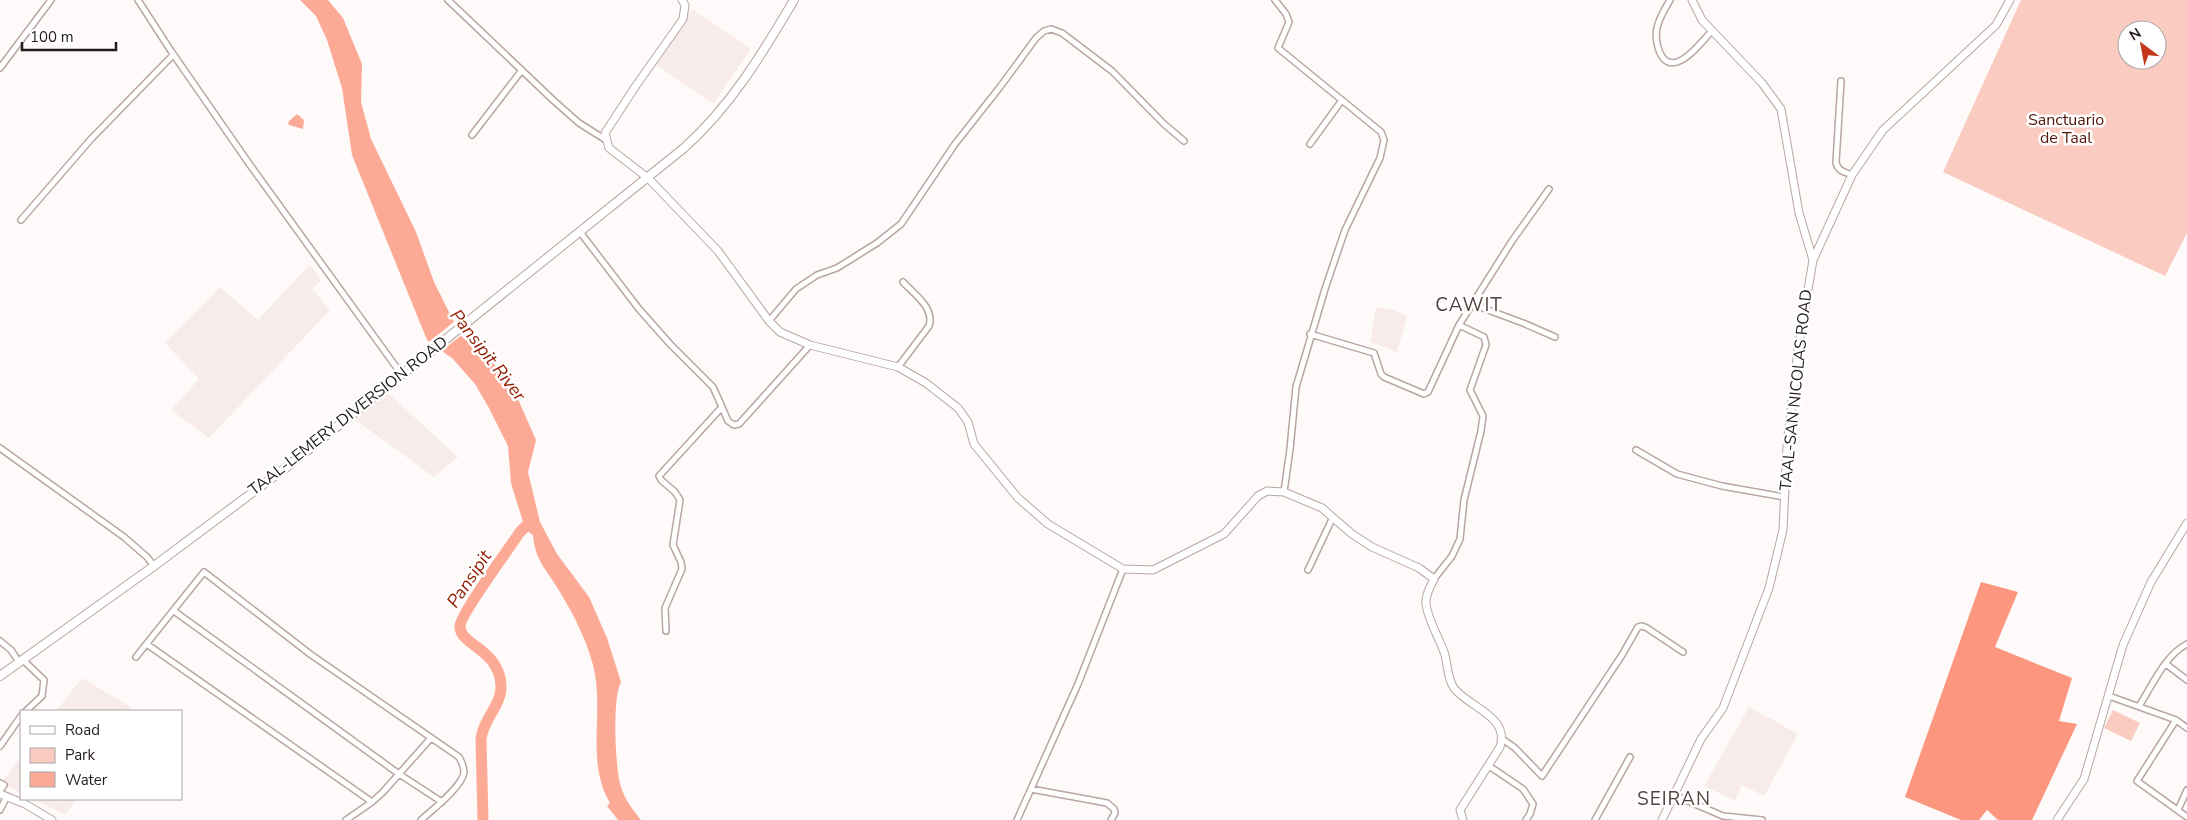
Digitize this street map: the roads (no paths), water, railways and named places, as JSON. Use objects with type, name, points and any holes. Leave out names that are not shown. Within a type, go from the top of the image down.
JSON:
[{"type":"main road","name":"TAAL-LEMERY DIVERSION ROAD","points":[[0,676],[154,566],[288,466],[648,178],[698,135],[727,103],[751,70],[794,0]]},
{"type":"street","points":[[0,68],[51,0]]},
{"type":"street","points":[[138,0],[173,55],[402,375]]},
{"type":"street","points":[[448,0],[579,123],[606,140]]},
{"type":"street","points":[[682,0],[685,5],[684,19],[635,86],[605,133],[606,140],[609,148],[648,178],[718,251],[769,321],[780,332],[810,345],[898,367],[926,383],[958,408],[968,422],[974,444],[1018,498],[1048,524],[1123,569],[1153,570],[1224,534],[1258,496],[1267,491],[1284,492],[1322,508],[1352,534],[1372,547],[1419,568],[1434,579]]},
{"type":"street","points":[[1275,0],[1290,22],[1278,48],[1381,132],[1384,140],[1380,158],[1345,230],[1310,334],[1296,387],[1284,492]]},
{"type":"street","points":[[1670,0],[1656,28],[1656,42],[1662,58],[1667,62],[1675,63],[1684,58],[1712,31]]},
{"type":"street","name":"TAAL-SAN NICOLAS ROAD","points":[[1662,820],[1701,739],[1723,708],[1769,588],[1783,530],[1787,445],[1798,349],[1813,260],[1799,213],[1781,109],[1762,83],[1702,20],[1692,0]]},
{"type":"street","points":[[1813,260],[1852,175],[1883,130],[1996,24],[2010,0]]},
{"type":"street","points":[[769,321],[796,289],[817,275],[836,268],[877,243],[901,224],[955,144],[1036,38],[1044,31],[1052,29],[1062,33],[1112,71],[1164,124],[1184,141]]},
{"type":"street","points":[[21,220],[91,139],[173,55]]},
{"type":"street","points":[[472,135],[522,70]]},
{"type":"street","points":[[1841,81],[1836,167],[1840,171],[1852,175]]},
{"type":"street","points":[[1310,144],[1342,100]]},
{"type":"street","points":[[1310,334],[1374,353],[1384,377],[1424,394],[1428,392],[1432,387],[1459,325],[1512,241],[1549,189]]},
{"type":"street","points":[[580,232],[639,309],[670,344],[714,387],[728,421],[734,425],[738,424],[810,345]]},
{"type":"street","points":[[898,367],[929,326],[932,319],[929,311],[903,282]]},
{"type":"street","points":[[1472,304],[1555,337]]},
{"type":"street","points":[[1459,325],[1484,338],[1486,341],[1470,390],[1483,416],[1464,500],[1460,539],[1452,556],[1434,579],[1427,596],[1426,607],[1445,656],[1453,686],[1460,694],[1495,719],[1501,738],[1501,746],[1460,810],[1463,820]]},
{"type":"street","points":[[666,631],[665,608],[682,569],[681,562],[672,545],[680,500],[675,492],[661,480],[660,476],[722,407]]},
{"type":"street","points":[[0,448],[124,537],[147,557],[154,566]]},
{"type":"street","points":[[1636,450],[1677,474],[1722,486],[1784,497]]},
{"type":"street","points":[[1308,570],[1333,517]]},
{"type":"street","points":[[2057,820],[2084,779],[2123,645],[2151,582],[2187,523]]},
{"type":"street","points":[[1017,820],[1078,684],[1123,569]]},
{"type":"street","points":[[136,657],[148,645],[204,572],[310,654],[459,757],[464,773],[461,780],[442,802],[421,820]]},
{"type":"street","points":[[174,610],[399,774],[442,802]]},
{"type":"street","points":[[1501,738],[1515,748],[1542,776],[1622,655],[1638,627],[1647,628],[1683,652]]},
{"type":"street","points":[[0,641],[20,661],[44,680],[42,696],[27,710]]},
{"type":"street","points":[[148,645],[372,802]]},
{"type":"street","points":[[2139,706],[2166,664],[2179,648],[2186,645]]},
{"type":"street","points":[[2166,664],[2187,680]]},
{"type":"street","points":[[2109,696],[2176,720],[2187,728]]},
{"type":"street","points":[[0,746],[20,717]]},
{"type":"street","points":[[2176,720],[2137,781],[2187,817]]},
{"type":"street","points":[[346,820],[372,802],[432,738]]},
{"type":"street","points":[[1595,820],[1630,757]]},
{"type":"street","points":[[1489,766],[1524,789],[1533,804],[1526,820]]},
{"type":"street","points":[[0,783],[4,785],[0,810]]},
{"type":"street","points":[[1031,789],[1107,803],[1114,809],[1115,813],[1111,820]]},
{"type":"street","points":[[2178,810],[2187,790]]},
{"type":"street","points":[[2,794],[52,820]]},
{"type":"street","points":[[1674,795],[1722,818],[1762,820]]},
{"type":"water","points":[[300,0],[328,0],[343,18],[362,64],[361,102],[371,139],[416,232],[434,282],[461,336],[487,357],[510,381],[536,440],[528,472],[540,522],[557,554],[589,597],[607,638],[621,682],[618,690],[615,718],[619,778],[625,796],[641,820],[618,820],[607,806],[610,803],[598,770],[596,682],[587,646],[570,609],[539,559],[533,535],[518,528],[523,522],[511,483],[508,446],[489,408],[475,384],[453,359],[427,340],[352,155],[342,88],[327,40],[316,16]]},
{"type":"water","points":[[297,114],[304,120],[303,129],[289,125],[288,122]]},
{"type":"waterway","name":"Pansipit","points":[[483,820],[481,739],[485,725],[499,699],[501,686],[499,674],[494,664],[461,633],[460,626],[462,619],[486,580],[520,532],[529,523]]},
{"type":"district","name":"CAWIT","points":[[1469,305]]},
{"type":"district","name":"SEIRAN","points":[[1674,799]]},
{"type":"park label","name":"Sanctuario de Taal","points":[[2066,129]]},
{"type":"water label","name":"Pansipit River","points":[[488,355]]}]
